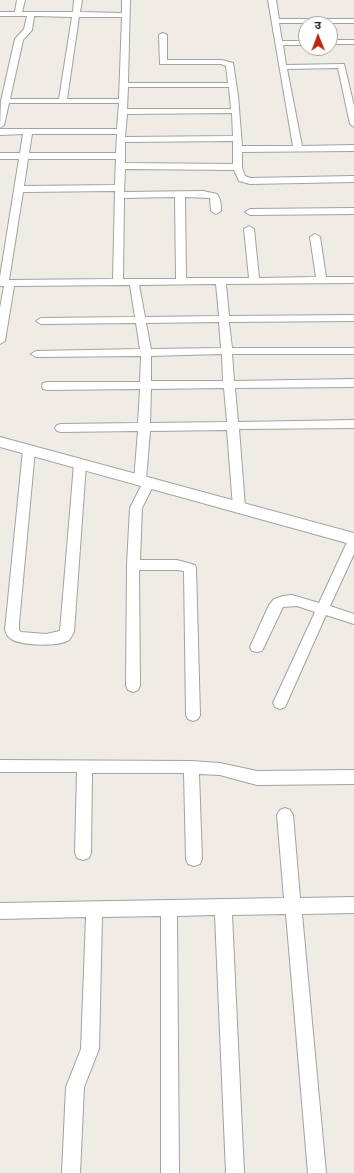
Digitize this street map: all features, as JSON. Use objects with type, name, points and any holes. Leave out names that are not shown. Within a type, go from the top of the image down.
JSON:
[{"type":"street","points":[[18,14],[21,0]]},
{"type":"street","points":[[63,100],[78,0]]},
{"type":"street","points":[[118,282],[120,156],[124,101],[126,0]]},
{"type":"street","points":[[272,0],[298,148]]},
{"type":"street","points":[[0,14],[126,15]]},
{"type":"street","points":[[0,125],[18,39],[28,30],[31,14]]},
{"type":"street","points":[[275,21],[354,20]]},
{"type":"street","points":[[163,35],[163,73]]},
{"type":"street","points":[[338,42],[354,42]]},
{"type":"street","points":[[279,43],[298,43]]},
{"type":"street","points":[[124,85],[163,73],[228,63],[230,66],[240,177],[250,180],[354,179]]},
{"type":"street","points":[[283,67],[344,66],[354,124]]},
{"type":"street","points":[[163,73],[232,85]]},
{"type":"street","points":[[5,101],[124,101]]},
{"type":"street","points":[[123,112],[234,111]]},
{"type":"street","points":[[0,132],[237,138]]},
{"type":"street","points":[[0,341],[4,283],[28,132]]},
{"type":"street","points":[[238,149],[354,148]]},
{"type":"street","points":[[0,156],[120,156]]},
{"type":"street","points":[[120,166],[238,167]]},
{"type":"street","points":[[19,189],[203,194],[214,196],[216,201],[216,211]]},
{"type":"street","points":[[180,194],[182,281]]},
{"type":"street","points":[[250,212],[354,211]]},
{"type":"street","points":[[249,228],[254,280]]},
{"type":"street","points":[[315,237],[321,280]]},
{"type":"street","points":[[4,283],[254,280],[321,280],[354,282]]},
{"type":"street","points":[[221,281],[239,507]]},
{"type":"street","points":[[133,686],[133,565],[136,508],[144,481],[146,353],[134,282]]},
{"type":"street","points":[[41,321],[224,318],[354,318]]},
{"type":"street","points":[[36,354],[226,351],[354,351]]},
{"type":"street","points":[[48,386],[354,383]]},
{"type":"street","points":[[61,428],[354,424]]},
{"type":"street","points":[[0,442],[354,540],[280,703]]},
{"type":"street","points":[[29,450],[12,623],[13,634],[16,636],[24,638],[56,638],[63,637],[67,632],[80,464]]},
{"type":"street","points":[[133,565],[177,565],[190,568],[193,715]]},
{"type":"street","points":[[257,647],[276,604],[279,601],[290,600],[323,608],[354,619]]},
{"type":"street","points":[[0,766],[191,767],[220,769],[257,778],[354,777]]},
{"type":"street","points":[[83,853],[85,766]]},
{"type":"street","points":[[191,767],[194,859]]},
{"type":"street","points":[[285,815],[317,1173]]},
{"type":"street","points":[[0,915],[94,910],[354,905]]},
{"type":"street","points":[[169,908],[170,1173]]},
{"type":"street","points":[[224,908],[235,1173]]},
{"type":"street","points":[[71,1173],[75,1087],[90,1049],[94,910]]}]
